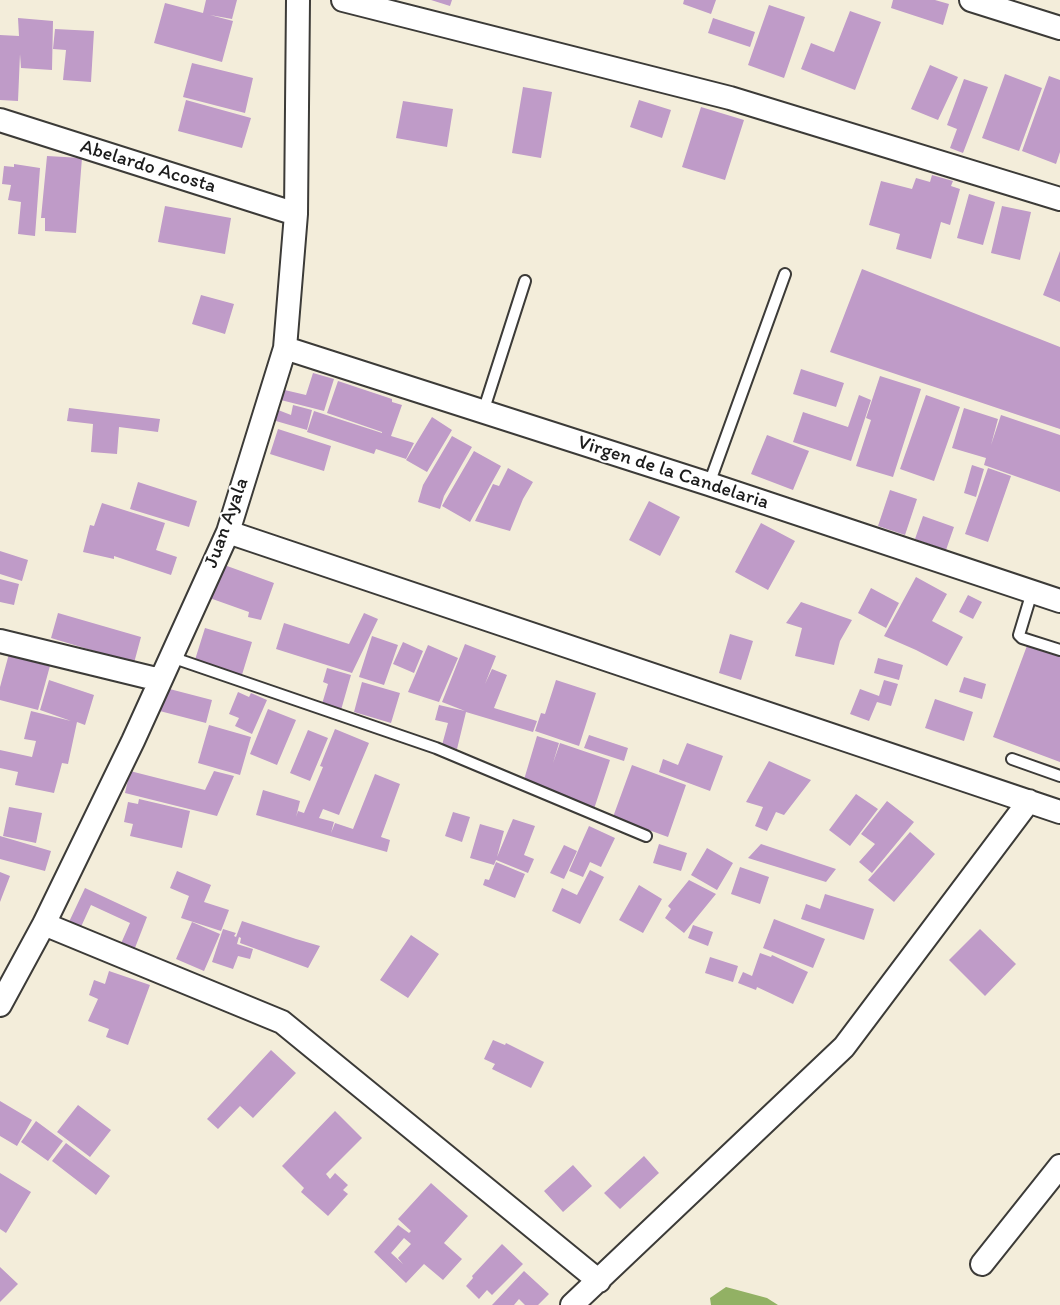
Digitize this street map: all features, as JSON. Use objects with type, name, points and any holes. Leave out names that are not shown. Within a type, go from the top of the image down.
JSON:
[{"type":"street","name":"Juan Ayala","points":[[0,1005],[44,924],[228,532],[285,348],[296,214],[298,0]]},
{"type":"street","points":[[343,0],[730,98],[1060,199]]},
{"type":"street","points":[[971,0],[1060,28]]},
{"type":"street","name":"Abelardo Acosta","points":[[0,120],[296,214]]},
{"type":"street","name":"Virgen de la Candelaria","points":[[285,348],[709,484],[1060,601]]},
{"type":"street","points":[[228,532],[1060,812]]},
{"type":"street","points":[[0,641],[160,680]]},
{"type":"street","points":[[572,1305],[844,1047],[1029,801]]},
{"type":"street","points":[[44,924],[282,1022],[599,1281]]},
{"type":"street","points":[[982,1264],[1060,1166]]},
{"type":"lane","points":[[709,484],[785,274]]},
{"type":"lane","points":[[483,412],[525,281]]},
{"type":"lane","points":[[1032,592],[1019,635],[1060,650]]},
{"type":"lane","points":[[171,657],[436,748],[646,836]]},
{"type":"lane","points":[[1012,759],[1060,776]]},
{"type":"green space","points":[[726,1287],[767,1298],[778,1305],[711,1305],[710,1298]]},
{"type":"building","points":[[206,0],[237,0],[232,19],[210,15],[233,21],[222,62],[154,43],[165,3],[203,13]]},
{"type":"building","points":[[431,0],[452,0],[450,6]]},
{"type":"building","points":[[684,0],[716,0],[711,14],[683,4]]},
{"type":"building","points":[[893,0],[935,0],[949,4],[943,25],[891,8]]},
{"type":"building","points":[[769,5],[805,17],[784,78],[748,65]]},
{"type":"building","points":[[850,11],[881,22],[855,90],[801,69],[811,43],[834,52]]},
{"type":"building","points":[[18,18],[53,21],[52,70],[21,68],[20,54],[18,101],[0,100],[0,35],[19,36]]},
{"type":"building","points":[[713,18],[755,32],[750,47],[708,33]]},
{"type":"building","points":[[55,29],[94,31],[91,82],[63,80],[66,50],[53,49]]},
{"type":"building","points":[[192,63],[253,78],[245,113],[183,97]]},
{"type":"building","points":[[930,65],[958,77],[938,120],[911,109]]},
{"type":"building","points":[[1005,74],[1042,88],[1019,151],[982,138]]},
{"type":"building","points":[[1049,76],[1060,80],[1060,152],[1056,164],[1022,151]]},
{"type":"building","points":[[964,79],[988,87],[963,153],[950,148],[957,129],[947,125]]},
{"type":"building","points":[[523,87],[552,92],[541,158],[512,153]]},
{"type":"building","points":[[186,100],[251,118],[242,148],[178,131]]},
{"type":"building","points":[[639,100],[671,110],[662,138],[630,127]]},
{"type":"building","points":[[403,101],[453,109],[447,147],[396,138]]},
{"type":"building","points":[[701,107],[744,120],[725,180],[682,167]]},
{"type":"building","points":[[47,156],[82,158],[76,233],[45,231],[45,218],[41,218]]},
{"type":"building","points":[[14,164],[40,168],[35,236],[18,234],[21,202],[8,200],[11,185],[2,184],[4,166],[14,167]]},
{"type":"building","points":[[932,175],[953,181],[951,186],[960,189],[950,225],[941,222],[931,259],[896,249],[900,234],[869,225],[881,181],[912,189],[916,178],[930,182]]},
{"type":"building","points":[[969,194],[995,202],[983,245],[957,238]]},
{"type":"building","points":[[165,206],[231,218],[225,254],[158,242]]},
{"type":"building","points":[[1002,206],[1031,212],[1020,260],[991,253]]},
{"type":"building","points":[[1060,251],[1060,302],[1043,295]]},
{"type":"building","points":[[862,269],[1060,347],[1060,429],[830,352]]},
{"type":"building","points":[[201,295],[234,304],[225,334],[192,324]]},
{"type":"building","points":[[801,369],[844,383],[836,407],[793,394]]},
{"type":"building","points":[[313,373],[334,379],[324,411],[273,398],[276,388],[306,395]]},
{"type":"building","points":[[880,376],[921,389],[893,477],[856,466],[871,420],[866,418]]},
{"type":"building","points":[[338,381],[392,399],[392,402],[402,405],[391,436],[414,443],[406,459],[376,449],[374,454],[307,432],[314,411],[382,433],[327,413]]},
{"type":"building","points":[[859,395],[871,400],[851,461],[793,442],[803,412],[848,427]]},
{"type":"building","points":[[926,395],[960,407],[934,481],[900,469]]},
{"type":"building","points":[[293,405],[312,410],[307,430],[269,419],[273,408],[291,415]]},
{"type":"building","points":[[69,408],[160,419],[158,432],[119,427],[117,454],[91,452],[93,424],[67,421]]},
{"type":"building","points":[[964,408],[998,419],[991,445],[1001,415],[1060,435],[1060,492],[984,465],[986,458],[952,448]]},
{"type":"building","points":[[432,417],[452,430],[427,472],[406,460]]},
{"type":"building","points":[[278,429],[331,446],[324,471],[270,454]]},
{"type":"building","points":[[767,435],[809,451],[793,490],[751,474]]},
{"type":"building","points":[[452,436],[472,447],[444,496],[440,509],[418,502],[423,485]]},
{"type":"building","points":[[474,451],[501,466],[470,522],[442,506]]},
{"type":"building","points":[[972,465],[984,469],[976,497],[964,493]]},
{"type":"building","points":[[508,468],[533,482],[523,499],[510,531],[475,521],[493,484],[499,486]]},
{"type":"building","points":[[988,468],[1011,476],[988,542],[965,534]]},
{"type":"building","points":[[138,482],[197,501],[189,527],[130,509]]},
{"type":"building","points":[[890,490],[917,499],[905,535],[878,526]]},
{"type":"building","points":[[649,501],[680,517],[660,556],[629,540]]},
{"type":"building","points":[[102,503],[165,523],[156,550],[177,557],[171,575],[114,556],[114,559],[83,552],[90,525],[94,526]]},
{"type":"building","points":[[923,516],[954,527],[946,550],[915,539]]},
{"type":"building","points":[[761,523],[795,541],[768,590],[735,572]]},
{"type":"building","points":[[0,551],[28,560],[22,581],[0,574]]},
{"type":"building","points":[[216,562],[274,583],[261,620],[248,617],[249,612],[204,596]]},
{"type":"building","points":[[916,577],[947,594],[932,621],[963,637],[947,666],[884,636]]},
{"type":"building","points":[[0,579],[19,584],[14,605],[0,602]]},
{"type":"building","points":[[871,588],[899,603],[886,628],[858,613]]},
{"type":"building","points":[[968,595],[982,602],[973,619],[959,612]]},
{"type":"building","points":[[801,602],[852,620],[840,641],[834,665],[795,656],[802,628],[786,623]]},
{"type":"building","points":[[58,613],[141,637],[134,663],[51,638]]},
{"type":"building","points":[[364,613],[378,619],[352,673],[276,649],[284,623],[349,644]]},
{"type":"building","points":[[205,628],[252,642],[241,678],[194,663]]},
{"type":"building","points":[[730,634],[753,641],[741,680],[719,673]]},
{"type":"building","points":[[372,636],[398,645],[384,685],[359,677]]},
{"type":"building","points":[[403,642],[423,651],[414,673],[393,664]]},
{"type":"building","points":[[1028,643],[1060,655],[1060,762],[993,737]]},
{"type":"building","points":[[465,644],[496,656],[485,684],[492,669],[507,675],[494,708],[537,721],[533,732],[466,712],[457,749],[442,745],[448,723],[435,720],[439,705],[465,711],[442,702]]},
{"type":"building","points":[[428,645],[458,658],[439,702],[408,692]]},
{"type":"building","points":[[10,650],[51,662],[38,710],[0,700],[0,687]]},
{"type":"building","points":[[878,658],[903,665],[899,680],[874,673]]},
{"type":"building","points":[[327,668],[351,675],[341,710],[322,704],[328,684],[323,682]]},
{"type":"building","points":[[964,677],[986,684],[982,699],[959,692]]},
{"type":"building","points":[[49,680],[94,695],[85,725],[77,722],[68,764],[62,763],[54,793],[15,785],[18,772],[0,768],[0,750],[32,757],[36,741],[24,739],[31,711],[71,721],[40,710]]},
{"type":"building","points":[[556,680],[596,693],[579,746],[535,731],[541,713],[545,714]]},
{"type":"building","points":[[884,680],[898,684],[891,706],[877,702],[869,721],[850,714],[860,689],[879,696]]},
{"type":"building","points":[[362,682],[400,693],[391,723],[354,712]]},
{"type":"building","points":[[158,686],[212,700],[206,723],[152,709]]},
{"type":"building","points":[[238,692],[249,697],[251,693],[267,700],[252,734],[235,726],[239,718],[229,714]]},
{"type":"building","points":[[935,699],[973,712],[964,741],[925,728]]},
{"type":"building","points":[[268,709],[296,720],[277,765],[250,754]]},
{"type":"building","points":[[209,725],[251,737],[240,775],[198,763]]},
{"type":"building","points":[[335,729],[369,743],[339,815],[323,809],[319,818],[334,822],[331,833],[335,823],[353,829],[375,774],[400,784],[381,837],[390,840],[387,852],[256,815],[263,790],[300,801],[296,817],[298,811],[304,813],[323,767],[320,766]]},
{"type":"building","points":[[308,730],[328,738],[310,781],[290,773]]},
{"type":"building","points":[[589,735],[628,748],[624,761],[584,748]]},
{"type":"building","points":[[537,736],[559,743],[553,763],[560,743],[610,760],[594,809],[523,783]]},
{"type":"building","points":[[687,743],[723,756],[710,791],[659,772],[663,759],[678,765]]},
{"type":"building","points":[[769,761],[811,780],[784,815],[776,812],[767,831],[755,826],[763,807],[746,802]]},
{"type":"building","points":[[632,765],[686,785],[668,837],[613,817]]},
{"type":"building","points":[[130,771],[205,790],[214,771],[234,776],[217,816],[125,793]]},
{"type":"building","points":[[856,794],[878,809],[850,846],[829,830]]},
{"type":"building","points":[[139,799],[190,811],[182,848],[130,836],[133,824],[124,822],[128,802],[138,804]]},
{"type":"building","points":[[887,801],[914,822],[872,873],[859,862],[875,844],[861,834]]},
{"type":"building","points":[[9,807],[42,813],[36,843],[3,836]]},
{"type":"building","points":[[453,812],[470,817],[462,842],[445,836]]},
{"type":"building","points":[[513,819],[535,826],[524,855],[534,859],[528,873],[496,860],[494,865],[470,858],[480,824],[504,831],[497,857]]},
{"type":"building","points":[[589,826],[615,838],[601,867],[590,862],[583,877],[569,871]]},
{"type":"building","points":[[910,832],[935,854],[894,902],[868,880]]},
{"type":"building","points":[[0,836],[51,851],[45,871],[0,859]]},
{"type":"building","points":[[659,844],[687,853],[681,871],[653,863]]},
{"type":"building","points":[[761,844],[836,869],[826,882],[748,858]]},
{"type":"building","points":[[564,845],[577,851],[564,879],[550,873]]},
{"type":"building","points":[[707,848],[733,863],[717,890],[691,875]]},
{"type":"building","points":[[496,862],[525,874],[515,898],[483,885],[485,879],[489,880]]},
{"type":"building","points":[[740,867],[769,877],[760,904],[731,894]]},
{"type":"building","points":[[590,870],[604,877],[580,924],[552,911],[562,888],[577,895]]},
{"type":"building","points":[[177,871],[211,885],[204,902],[229,910],[221,931],[181,918],[189,896],[170,888]]},
{"type":"building","points":[[0,872],[10,876],[0,902]]},
{"type":"building","points":[[689,880],[716,894],[684,933],[665,918],[671,909],[668,906]]},
{"type":"building","points":[[639,885],[662,899],[643,933],[619,920]]},
{"type":"building","points":[[85,888],[147,917],[133,953],[119,948],[130,923],[91,905],[80,929],[68,924]]},
{"type":"building","points":[[825,894],[874,909],[864,940],[801,919],[806,904],[820,909]]},
{"type":"building","points":[[774,919],[825,939],[813,968],[763,948]]},
{"type":"building","points":[[242,921],[320,946],[308,968],[240,943],[241,938],[239,937],[237,944],[253,949],[250,959],[238,956],[233,969],[212,962],[223,929],[236,933],[234,936],[236,937]]},
{"type":"building","points":[[192,922],[220,934],[204,971],[176,959]]},
{"type":"building","points":[[693,925],[713,932],[708,946],[688,938]]},
{"type":"building","points":[[980,929],[1016,964],[985,996],[949,960]]},
{"type":"building","points":[[411,935],[439,954],[408,998],[380,980]]},
{"type":"building","points":[[760,953],[771,957],[772,955],[808,972],[793,1004],[757,987],[756,990],[738,983],[743,972],[752,976]]},
{"type":"building","points":[[710,957],[738,966],[733,982],[705,973]]},
{"type":"building","points":[[109,971],[150,985],[128,1045],[106,1037],[109,1029],[88,1021],[98,999],[89,995],[94,980],[105,984]]},
{"type":"building","points":[[493,1040],[505,1045],[506,1043],[544,1062],[531,1088],[492,1069],[495,1064],[484,1059]]},
{"type":"building","points":[[271,1050],[296,1073],[253,1118],[240,1106],[218,1129],[207,1119]]},
{"type":"building","points":[[0,1101],[32,1120],[17,1146],[0,1136]]},
{"type":"building","points":[[78,1105],[111,1130],[90,1157],[57,1132]]},
{"type":"building","points":[[335,1111],[362,1138],[326,1174],[330,1179],[335,1173],[348,1185],[343,1190],[348,1194],[328,1216],[301,1192],[304,1188],[282,1166]]},
{"type":"building","points":[[36,1121],[63,1141],[48,1161],[21,1142]]},
{"type":"building","points":[[66,1143],[110,1176],[96,1195],[52,1161]]},
{"type":"building","points":[[644,1156],[659,1173],[620,1209],[604,1193]]},
{"type":"building","points":[[573,1165],[592,1186],[563,1212],[544,1191]]},
{"type":"building","points":[[0,1173],[31,1192],[6,1233],[0,1229]]},
{"type":"building","points":[[431,1183],[468,1216],[444,1243],[462,1259],[443,1280],[424,1264],[406,1283],[374,1252],[398,1225],[409,1233],[411,1231],[398,1219]],"holes":[[[404,1238],[411,1244],[398,1258],[403,1264],[391,1253]]]},
{"type":"building","points":[[502,1244],[523,1264],[492,1295],[487,1290],[479,1299],[466,1286],[473,1278],[472,1276]]},
{"type":"building","points":[[0,1267],[18,1284],[0,1302]]},
{"type":"building","points":[[524,1271],[549,1294],[538,1305],[525,1305],[519,1299],[514,1305],[492,1305]]}]
